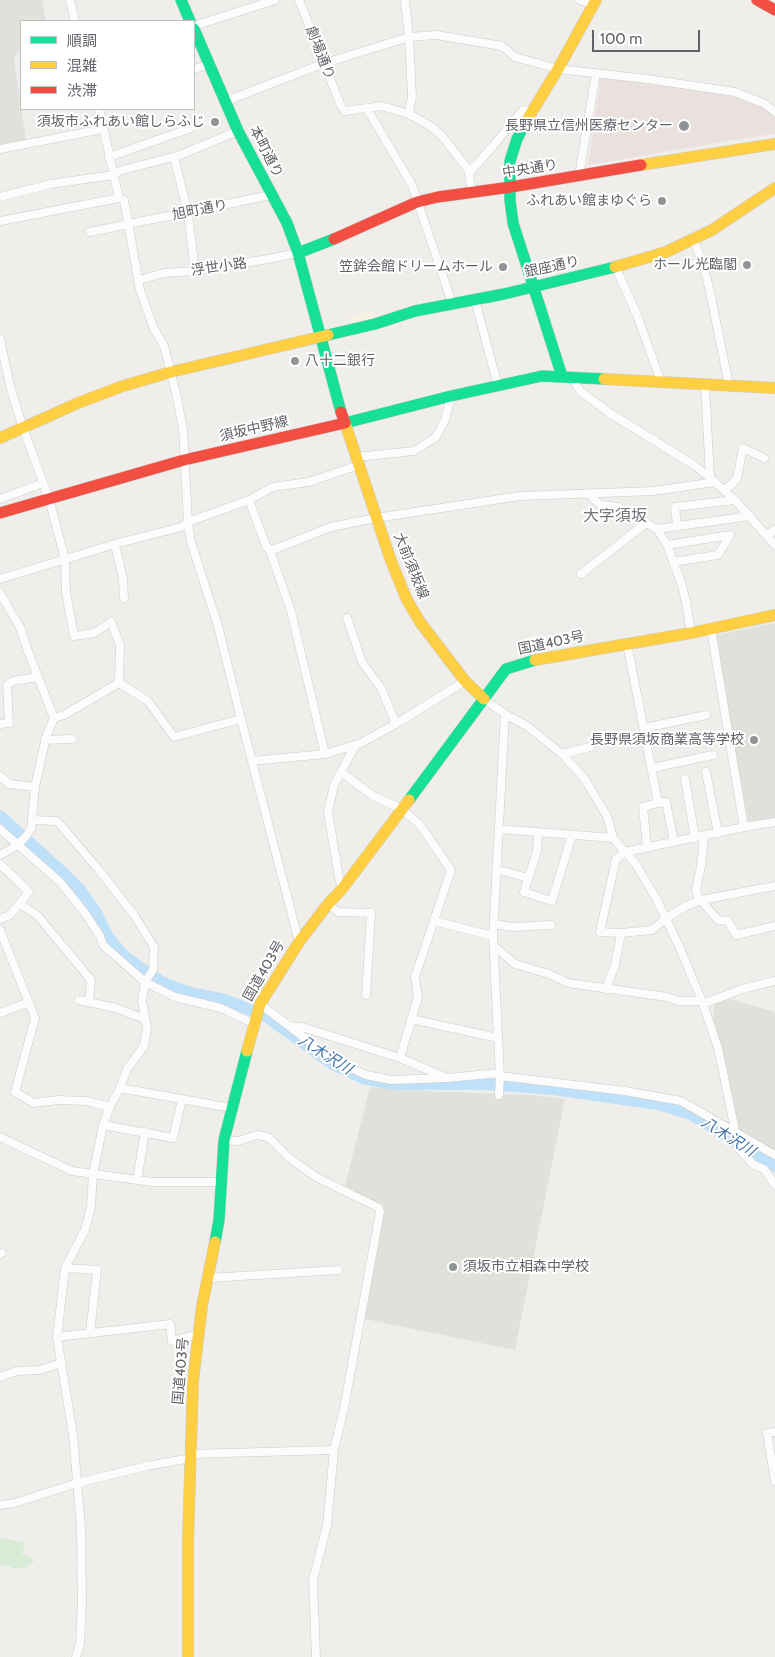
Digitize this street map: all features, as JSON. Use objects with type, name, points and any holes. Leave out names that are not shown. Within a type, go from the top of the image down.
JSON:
[{"type":"main road","points":[[180,0],[190,20]]},
{"type":"main road","points":[[757,0],[775,10]]},
{"type":"main road","points":[[567,377],[513,223],[510,200],[510,161],[517,139],[531,112],[558,69],[594,2]]},
{"type":"main road","name":"本町通り","points":[[195,29],[238,131],[287,223],[298,252]]},
{"type":"main road","name":"中央通り","points":[[298,252],[341,237],[399,209],[438,197],[511,188],[775,144]]},
{"type":"main road","name":"銀座通り","points":[[0,438],[78,403],[123,386],[171,372],[375,324],[415,311],[568,280],[616,268],[666,252],[712,230],[724,220],[775,188]]},
{"type":"main road","points":[[298,252],[345,424]]},
{"type":"main road","name":"須坂中野線","points":[[0,513],[184,460],[345,424],[451,396],[542,376],[775,388]]},
{"type":"main road","name":"大前須坂線","points":[[345,424],[391,561],[407,600],[420,622],[465,681],[484,699]]},
{"type":"main road","name":"国道403号","points":[[188,1657],[188,1540],[193,1381],[198,1334],[219,1220],[224,1140],[260,1004],[299,942],[342,889],[506,670],[528,661],[627,642],[691,633],[775,615]]},
{"type":"street","points":[[70,0],[75,20]]},
{"type":"street","points":[[195,27],[275,0]]},
{"type":"street","name":"劇場通り","points":[[299,0],[341,106],[345,112],[366,108]]},
{"type":"street","points":[[405,0],[412,96],[409,114]]},
{"type":"street","points":[[580,0],[594,2]]},
{"type":"street","points":[[226,100],[324,63],[409,37],[436,34],[502,46],[515,57],[558,69],[735,92],[765,104],[775,112]]},
{"type":"street","points":[[195,69],[210,64]]},
{"type":"street","points":[[579,176],[596,73]]},
{"type":"street","points":[[452,303],[408,178],[366,108],[382,106],[409,114],[432,127],[442,136],[470,172]]},
{"type":"street","points":[[99,110],[119,198]]},
{"type":"street","points":[[472,192],[470,172],[523,110],[531,112]]},
{"type":"street","points":[[109,157],[191,128]]},
{"type":"street","points":[[0,149],[103,129]]},
{"type":"street","points":[[0,197],[50,184],[113,175],[119,171],[174,157],[238,131]]},
{"type":"street","points":[[174,157],[188,213],[196,271]]},
{"type":"street","name":"旭町通り","points":[[90,232],[271,195]]},
{"type":"street","points":[[0,221],[119,198],[124,200],[140,290],[154,329],[164,346],[183,429],[188,522],[191,542],[218,626],[299,942]]},
{"type":"street","points":[[692,240],[702,260],[730,385]]},
{"type":"street","name":"浮世小路","points":[[139,280],[164,273],[196,271],[298,252]]},
{"type":"street","points":[[616,268],[637,315],[661,382]]},
{"type":"street","points":[[475,300],[498,386]]},
{"type":"street","points":[[0,339],[10,386],[49,499],[65,560],[66,592],[74,636],[94,632],[111,622],[120,645],[119,683]]},
{"type":"street","points":[[567,377],[580,391],[611,414],[694,465],[725,490],[775,545]]},
{"type":"street","points":[[705,384],[712,480]]},
{"type":"street","points":[[0,579],[115,544],[181,527],[188,522],[249,500],[273,487],[309,482],[358,461],[414,451],[436,437],[445,420],[451,396]]},
{"type":"street","points":[[725,490],[737,479],[743,448],[764,458]]},
{"type":"street","points":[[270,551],[331,527],[376,518],[520,496],[654,491],[712,480]]},
{"type":"street","points":[[0,499],[43,484]]},
{"type":"street","points":[[588,493],[600,505],[618,507],[657,529],[667,546],[673,562],[686,602],[691,633]]},
{"type":"street","points":[[249,500],[266,546],[270,551],[291,611],[325,754]]},
{"type":"street","points":[[677,525],[675,507],[735,500]]},
{"type":"street","points":[[657,529],[750,516]]},
{"type":"street","points":[[581,574],[646,523]]},
{"type":"street","points":[[767,536],[775,530]]},
{"type":"street","points":[[667,546],[730,535],[718,555],[673,562]]},
{"type":"street","points":[[115,544],[123,578],[124,598]]},
{"type":"street","points":[[0,593],[21,629],[54,718],[46,740],[34,787],[33,820],[27,836],[0,855]]},
{"type":"street","points":[[347,618],[362,662],[381,688],[396,724]]},
{"type":"street","points":[[711,629],[744,827]]},
{"type":"street","points":[[627,642],[658,803]]},
{"type":"street","points":[[0,724],[9,723],[7,685],[13,681],[38,677]]},
{"type":"street","points":[[252,761],[325,754],[355,746],[396,724],[465,681]]},
{"type":"street","points":[[119,683],[148,701],[174,737],[241,719]]},
{"type":"street","points":[[54,718],[64,715],[119,683]]},
{"type":"street","points":[[484,699],[505,714],[527,726],[562,754],[584,778],[607,816],[612,838],[635,863],[656,898],[703,1003],[718,1048],[739,1149],[754,1165],[764,1169],[775,1185]]},
{"type":"street","points":[[499,1095],[500,1074],[494,936],[505,714]]},
{"type":"street","points":[[644,728],[706,715]]},
{"type":"street","points":[[46,740],[72,739]]},
{"type":"street","points":[[342,889],[338,878],[328,813],[334,785],[355,746]]},
{"type":"street","points":[[562,754],[590,747]]},
{"type":"street","points":[[652,768],[713,755]]},
{"type":"street","points":[[341,772],[373,796],[402,809],[420,825],[451,870],[415,977],[418,997],[400,1058]]},
{"type":"street","points":[[706,772],[718,833]]},
{"type":"street","points":[[0,776],[9,784],[34,787]]},
{"type":"street","points":[[685,779],[699,837],[701,867],[696,888],[698,897],[718,920],[728,921],[736,935],[775,926]]},
{"type":"street","points":[[648,847],[643,807],[658,803],[666,802],[674,842]]},
{"type":"street","points":[[33,820],[57,820],[134,915],[154,947],[153,970],[145,982],[142,1001],[147,1028],[144,1046],[127,1069],[103,1125],[93,1174],[91,1207],[84,1230],[65,1268],[57,1337],[73,1435],[81,1527],[82,1602],[80,1644],[76,1657]]},
{"type":"street","points":[[775,822],[625,852],[616,859],[600,932],[621,933],[652,930],[686,906],[701,900],[775,886]]},
{"type":"street","points":[[0,829],[61,883],[86,913],[100,936],[103,946],[145,982],[175,997],[221,1008],[254,1024]]},
{"type":"street","points":[[499,829],[612,838]]},
{"type":"street","points":[[538,832],[536,851],[524,892],[552,901],[572,835]]},
{"type":"street","points":[[0,864],[30,892],[10,916],[0,919]]},
{"type":"street","points":[[496,869],[528,878]]},
{"type":"street","points":[[20,904],[37,915],[91,980],[89,1002]]},
{"type":"street","points":[[328,904],[338,912],[371,913],[366,995]]},
{"type":"street","points":[[434,921],[494,936]]},
{"type":"street","points":[[495,924],[513,927],[551,925]]},
{"type":"street","points":[[0,930],[36,1018],[15,1092],[34,1103],[58,1100],[86,1101],[110,1107]]},
{"type":"street","points":[[606,989],[615,965],[621,933]]},
{"type":"street","points":[[494,946],[515,964],[549,974],[568,983],[668,997],[678,1001],[703,1003],[742,989],[775,981]]},
{"type":"street","points":[[79,1000],[116,1008],[145,1019]]},
{"type":"street","points":[[0,1013],[29,1002]]},
{"type":"street","points":[[260,1004],[334,1060],[366,1075],[390,1080],[500,1074],[625,1091],[681,1101],[775,1155]]},
{"type":"street","points":[[411,1019],[498,1038]]},
{"type":"street","points":[[289,1026],[302,1028],[400,1058],[447,1078]]},
{"type":"street","points":[[120,1088],[231,1108]]},
{"type":"street","points":[[103,1125],[173,1138],[182,1099]]},
{"type":"street","points":[[137,1180],[145,1132]]},
{"type":"street","points":[[224,1140],[238,1141],[257,1136],[268,1137],[288,1156],[316,1177],[379,1208],[380,1212],[349,1381],[334,1450],[327,1525],[312,1580],[316,1657]]},
{"type":"street","points":[[0,1137],[72,1171],[152,1182],[222,1182]]},
{"type":"street","points":[[65,1268],[97,1270],[90,1333]]},
{"type":"street","points":[[208,1278],[338,1270]]},
{"type":"street","points":[[57,1337],[170,1324],[172,1341],[198,1334]]},
{"type":"street","points":[[0,1377],[17,1371],[39,1370],[62,1363]]},
{"type":"street","points":[[775,1432],[767,1433],[775,1481]]},
{"type":"street","points":[[0,1505],[15,1503],[77,1483],[191,1456],[334,1450]]},
{"type":"shaded area","points":[[0,0],[42,0],[46,20],[20,20],[20,51],[14,59],[20,110],[22,110],[26,140],[0,145]]},
{"type":"shaded area","name":"長野県立信州医療センター","points":[[601,77],[732,96],[770,110],[775,117],[775,134],[588,165]]},
{"type":"shaded area","points":[[372,310],[375,318],[351,324],[348,317]]},
{"type":"shaded area","name":"長野県須坂商業高等学校","points":[[775,623],[775,818],[748,821],[719,663],[720,656],[716,635]]},
{"type":"shaded area","points":[[725,998],[775,1012],[775,1151],[738,1130],[724,1058],[713,1019],[715,1004]]},
{"type":"shaded area","name":"須坂市立相森中学校","points":[[370,1087],[399,1090],[530,1095],[565,1099],[515,1350],[365,1319],[383,1215],[379,1204],[345,1186]]},
{"type":"green space","points":[[0,1537],[25,1543],[22,1554],[35,1560],[25,1568],[11,1568],[11,1566],[0,1565]]},
{"type":"waterway","name":"八木沢川","points":[[0,816],[80,890],[96,913],[108,937],[124,956],[142,969],[163,983],[190,993],[225,1000],[266,1016],[333,1064],[363,1078],[393,1084],[487,1084],[553,1089],[658,1104],[691,1114],[775,1166]]},
{"type":"traffic: fast","points":[[181,0],[190,20]]},
{"type":"traffic: fast","points":[[195,31],[238,131],[287,223],[298,253],[334,239]]},
{"type":"traffic: fast","points":[[527,120],[517,139],[510,161],[510,200],[513,223],[562,376]]},
{"type":"traffic: fast","points":[[298,253],[341,412]]},
{"type":"traffic: fast","points":[[328,335],[375,324],[415,311],[504,294],[615,267]]},
{"type":"traffic: fast","points":[[345,423],[451,396],[542,376],[604,379]]},
{"type":"traffic: fast","points":[[409,800],[506,669],[535,660]]},
{"type":"traffic: fast","points":[[215,1242],[219,1220],[224,1140],[247,1051]]},
{"type":"traffic: slow","points":[[527,120],[596,0]]},
{"type":"traffic: slow","points":[[641,165],[775,144]]},
{"type":"traffic: slow","points":[[615,267],[666,252],[712,230],[775,188]]},
{"type":"traffic: slow","points":[[0,438],[78,403],[123,386],[171,372],[328,335]]},
{"type":"traffic: slow","points":[[604,379],[775,388]]},
{"type":"traffic: slow","points":[[345,423],[391,561],[407,600],[420,622],[465,681],[484,699]]},
{"type":"traffic: slow","points":[[535,660],[691,633],[775,615]]},
{"type":"traffic: slow","points":[[247,1051],[260,1004],[299,942],[342,889],[409,800]]},
{"type":"traffic: slow","points":[[188,1657],[188,1540],[193,1381],[202,1306],[215,1242]]},
{"type":"traffic: jam","points":[[757,0],[775,10]]},
{"type":"traffic: jam","points":[[334,239],[417,202],[438,197],[641,165]]},
{"type":"traffic: jam","points":[[0,513],[184,460],[345,423],[341,412]]},
{"type":"place","name":"須坂市ふれあい館しらふじ","points":[[215,122]]},
{"type":"place","name":"長野県立信州医療センター","points":[[684,126]]},
{"type":"place","name":"ふれあい館まゆぐら","points":[[662,201]]},
{"type":"place","name":"ホール光臨閣","points":[[747,265]]},
{"type":"place","name":"笠鉾会館ドリームホール","points":[[503,267]]},
{"type":"place","name":"八十二銀行","points":[[295,361]]},
{"type":"place","name":"長野県須坂商業高等学校","points":[[754,740]]},
{"type":"place","name":"須坂市立相森中学校","points":[[453,1267]]},
{"type":"district","name":"大字須坂","points":[[615,516]]}]
